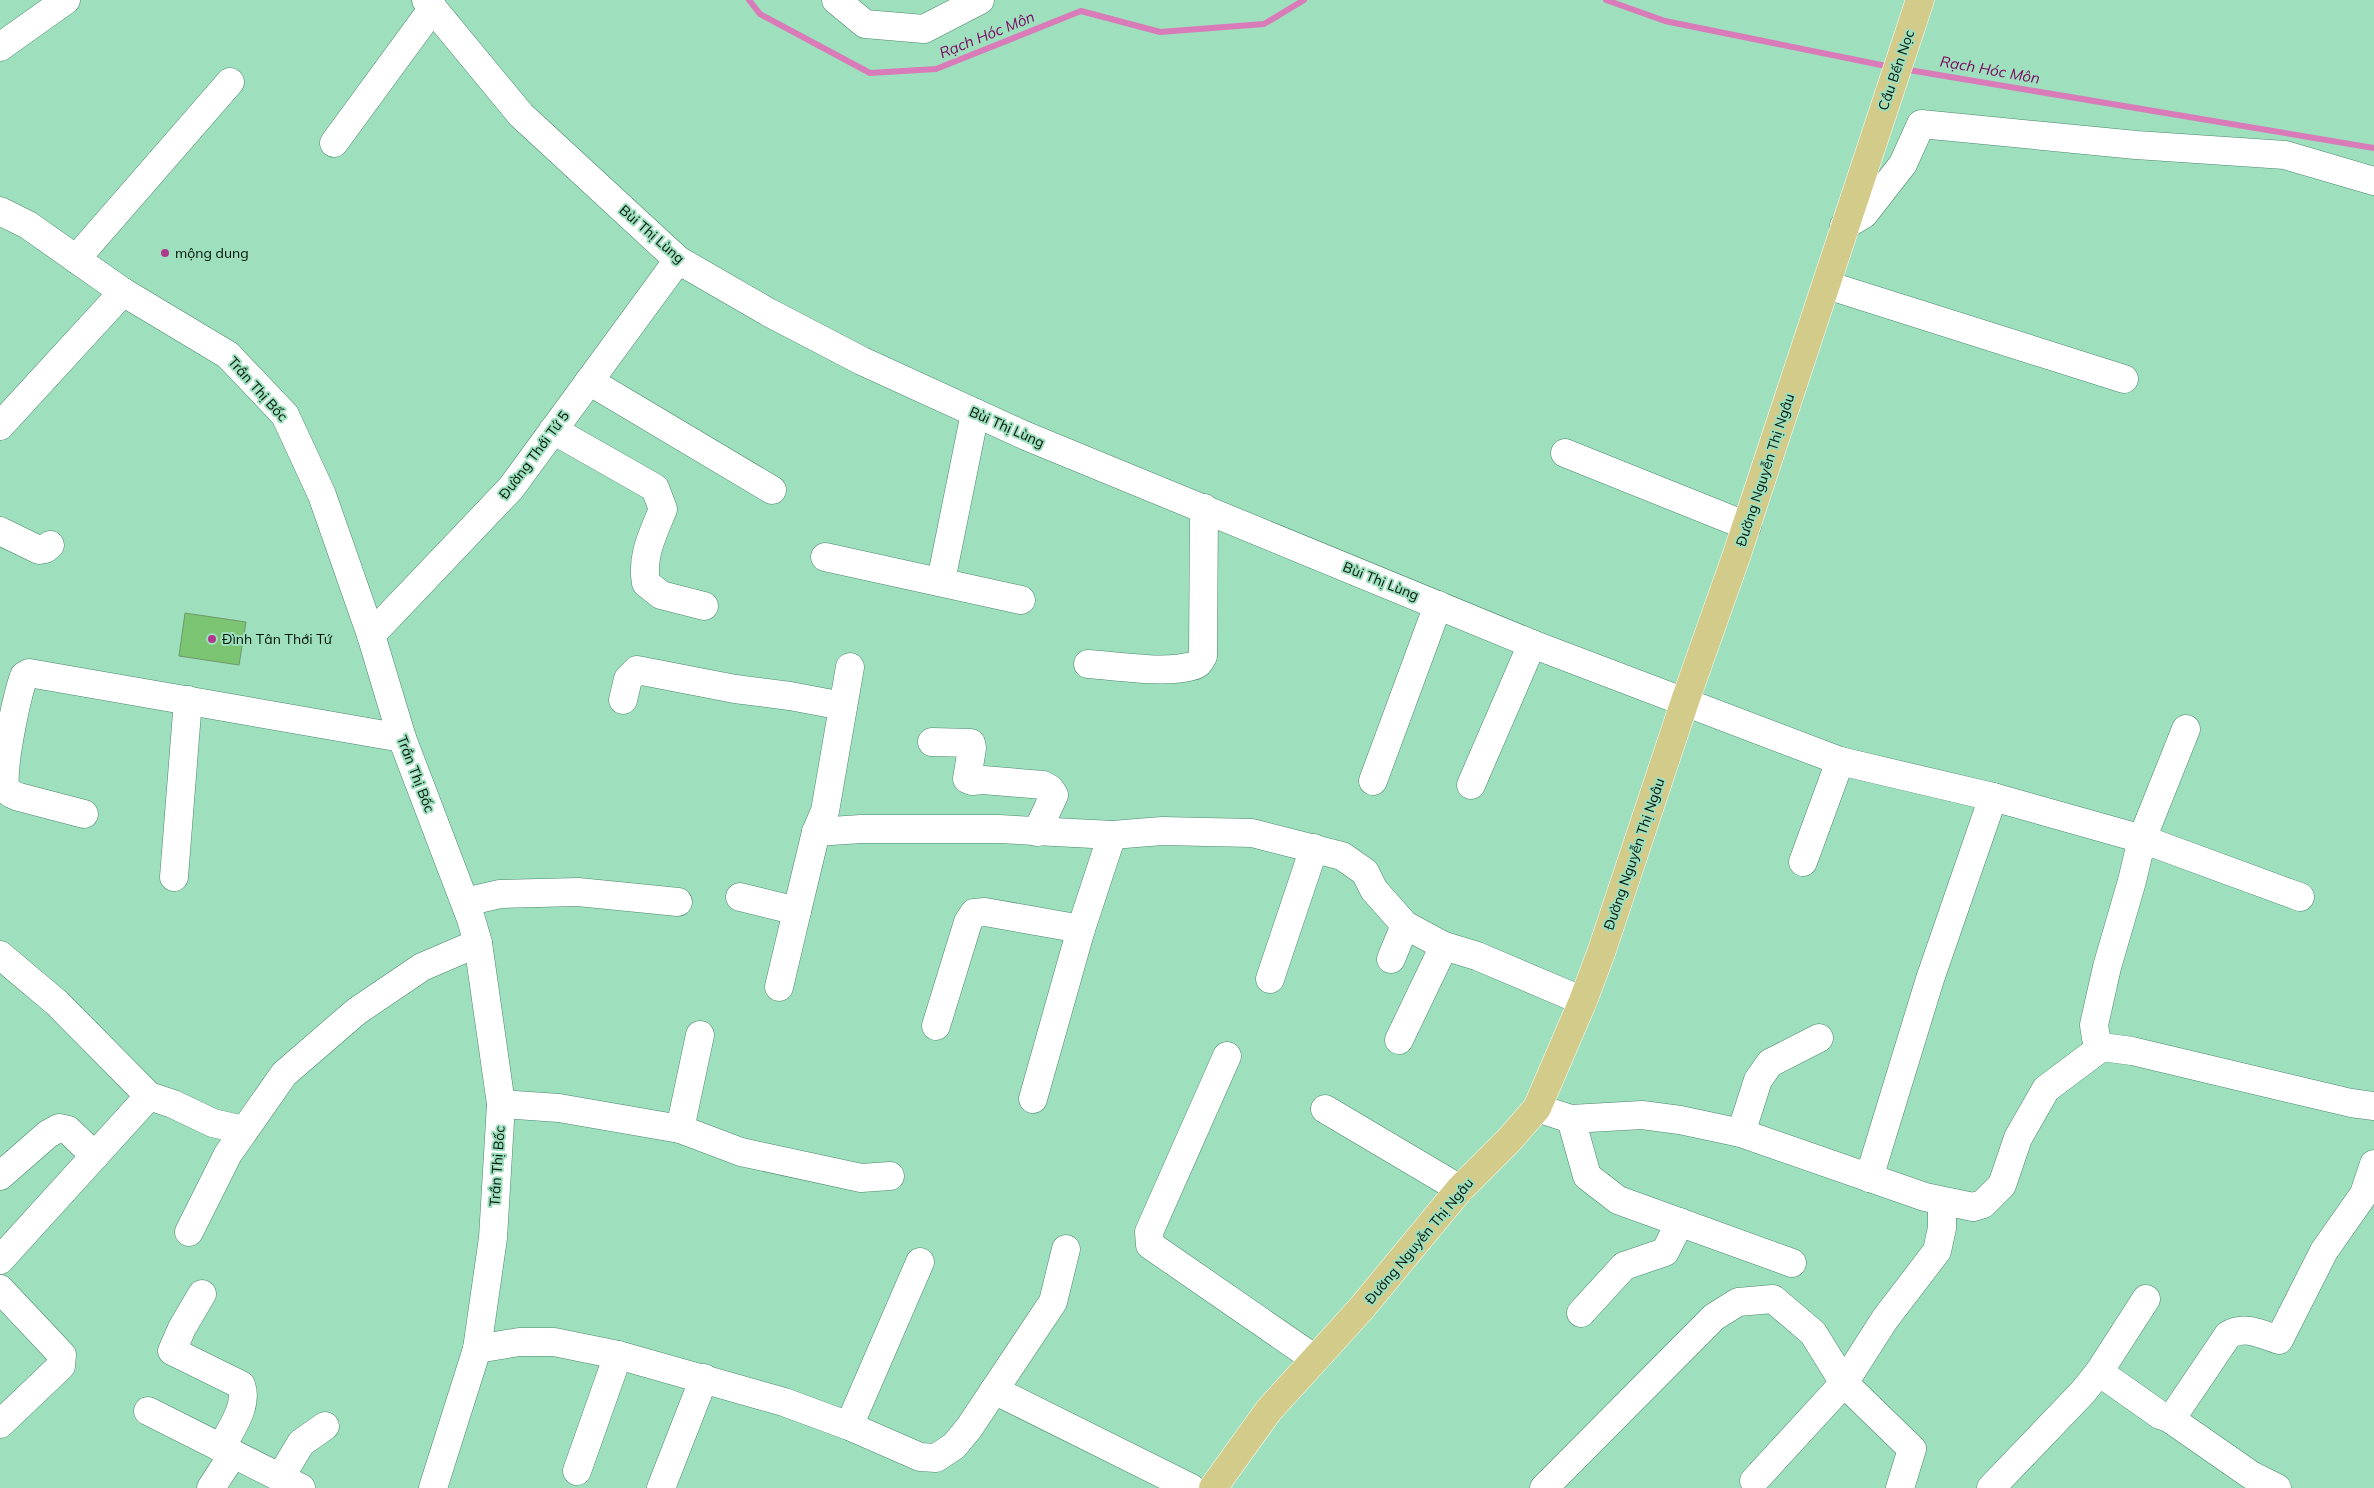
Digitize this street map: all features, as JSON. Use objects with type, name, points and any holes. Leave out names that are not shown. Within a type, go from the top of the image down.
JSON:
[{"type":"main road","name":"Cầu Bến Nọc","points":[[1879,121],[1916,9]]},
{"type":"main road","name":"Đường Nguyễn Thị Ngâu","points":[[1213,1488],[1269,1410],[1360,1310],[1460,1189],[1510,1139],[1537,1108],[1583,1000],[1747,526],[1879,121]]},
{"type":"street","points":[[0,47],[66,0]]},
{"type":"street","points":[[836,0],[865,24],[924,29],[980,0]]},
{"type":"street","points":[[334,143],[430,4]]},
{"type":"street","name":"Bùi Thị Lùng","points":[[430,4],[521,115],[678,260],[768,312],[828,343],[1026,436],[1532,644],[1840,761],[1993,797],[2142,839],[2300,897]]},
{"type":"street","points":[[76,259],[230,82]]},
{"type":"street","points":[[1844,226],[1864,214],[1903,164],[1921,124],[2136,145],[2285,155],[2374,181]]},
{"type":"street","name":"Trần Thị Bốc","points":[[0,211],[28,225],[123,292],[228,355],[285,415],[322,495],[371,635],[402,738],[465,902],[478,943],[501,1104],[493,1238],[477,1349],[433,1488]]},
{"type":"street","name":"Đường Thới Tứ 5","points":[[371,635],[511,488],[678,260]]},
{"type":"street","points":[[1827,285],[2124,379]]},
{"type":"street","points":[[0,426],[123,292]]},
{"type":"street","points":[[589,381],[772,490]]},
{"type":"street","points":[[942,581],[976,413]]},
{"type":"street","points":[[553,430],[655,488],[663,509],[648,546],[643,568],[646,583],[661,595],[704,606]]},
{"type":"street","points":[[1565,454],[1747,526]]},
{"type":"street","points":[[1088,664],[1164,668],[1192,666],[1200,662],[1203,656],[1204,508]]},
{"type":"street","points":[[0,531],[39,550],[50,545]]},
{"type":"street","points":[[825,557],[942,581],[1021,600]]},
{"type":"street","points":[[1373,781],[1438,605]]},
{"type":"street","points":[[1471,785],[1532,644]]},
{"type":"street","points":[[779,987],[816,832],[825,811],[850,667]]},
{"type":"street","points":[[622,700],[628,679],[637,670],[736,689],[790,696],[843,706]]},
{"type":"street","points":[[84,814],[10,794],[4,787],[1,768],[24,676],[29,673],[402,738]]},
{"type":"street","points":[[174,877],[188,700]]},
{"type":"street","points":[[2102,1047],[2096,1038],[2094,1025],[2106,967],[2132,881],[2142,839],[2186,729]]},
{"type":"street","points":[[932,742],[971,743],[972,748],[967,778],[972,781],[983,780],[1033,784],[1050,789],[1054,795],[1037,832]]},
{"type":"street","points":[[1803,862],[1840,761]]},
{"type":"street","points":[[1869,1178],[1930,979],[1993,797]]},
{"type":"street","points":[[816,832],[871,829],[1000,829],[1112,835],[1162,831],[1252,834],[1342,856],[1365,872],[1374,890],[1405,925],[1444,946],[1477,956],[1583,1000]]},
{"type":"street","points":[[1033,1099],[1081,929],[1112,835]]},
{"type":"street","points":[[1270,978],[1314,848]]},
{"type":"street","points":[[465,902],[500,894],[578,892],[678,902]]},
{"type":"street","points":[[740,897],[797,911]]},
{"type":"street","points":[[936,1026],[968,922],[974,914],[985,912],[1081,929]]},
{"type":"street","points":[[1391,959],[1405,925]]},
{"type":"street","points":[[189,1232],[228,1154],[284,1074],[356,1011],[422,966],[478,943]]},
{"type":"street","points":[[1398,1040],[1444,946]]},
{"type":"street","points":[[0,955],[57,1003],[149,1096],[173,1104],[213,1123],[243,1130]]},
{"type":"street","points":[[680,1128],[700,1035]]},
{"type":"street","points":[[1741,1133],[1758,1080],[1770,1063],[1819,1038]]},
{"type":"street","points":[[1537,1108],[1571,1119],[1642,1115],[1680,1120],[1741,1133],[1942,1202],[1973,1207],[1984,1204],[2002,1185],[2018,1138],[2046,1089],[2102,1047],[2132,1051],[2350,1103],[2374,1106]]},
{"type":"street","points":[[1227,1056],[1150,1232],[1150,1245],[1315,1360]]},
{"type":"street","points":[[0,1260],[149,1096]]},
{"type":"street","points":[[501,1104],[559,1108],[680,1128],[742,1152],[862,1178],[890,1176]]},
{"type":"street","points":[[1325,1109],[1460,1189]]},
{"type":"street","points":[[1571,1119],[1587,1176],[1618,1200],[1792,1263]]},
{"type":"street","points":[[0,1176],[48,1134],[59,1128],[68,1130],[95,1156]]},
{"type":"street","points":[[2169,1418],[2176,1412],[2228,1336],[2237,1330],[2247,1330],[2279,1340],[2324,1251],[2364,1194],[2374,1164]]},
{"type":"street","points":[[1754,1481],[1844,1383],[1885,1318],[1937,1251],[1942,1228],[1942,1202]]},
{"type":"street","points":[[1581,1313],[1624,1266],[1665,1252],[1680,1222]]},
{"type":"street","points":[[477,1349],[519,1342],[554,1342],[618,1355],[784,1402],[849,1426],[920,1457],[936,1458],[954,1446],[1053,1302],[1066,1249]]},
{"type":"street","points":[[849,1426],[920,1262]]},
{"type":"street","points":[[0,1288],[62,1355],[63,1361],[0,1424]]},
{"type":"street","points":[[202,1294],[182,1328],[172,1352],[241,1385],[244,1394],[243,1403],[227,1451],[211,1488]]},
{"type":"street","points":[[1544,1488],[1714,1317],[1738,1302],[1773,1299],[1813,1333],[1844,1383],[1912,1449],[1900,1488]]},
{"type":"street","points":[[1991,1488],[2083,1392],[2099,1372],[2146,1299]]},
{"type":"street","points":[[577,1471],[618,1355]]},
{"type":"street","points":[[2099,1372],[2251,1475],[2276,1488]]},
{"type":"street","points":[[661,1488],[704,1378]]},
{"type":"street","points":[[994,1390],[1190,1488]]},
{"type":"street","points":[[148,1411],[290,1483],[301,1443],[325,1426]]},
{"type":"building","name":"Đình Tân Thới Tứ","points":[[185,613],[246,622],[239,665],[179,656]]},
{"type":"waterway","name":"Rạch Hóc Môn","points":[[749,0],[760,14],[870,73],[936,69],[1081,11],[1160,32],[1264,24],[1304,0]]},
{"type":"waterway","name":"Rạch Hóc Môn","points":[[1606,0],[1665,21],[1891,67]]},
{"type":"waterway","name":"Rạch Hóc Môn","points":[[1903,69],[2374,148]]},
{"type":"place","name":"mộng dung","points":[[165,253]]},
{"type":"place","name":"Đình Tân Thới Tứ","points":[[212,639]]}]
